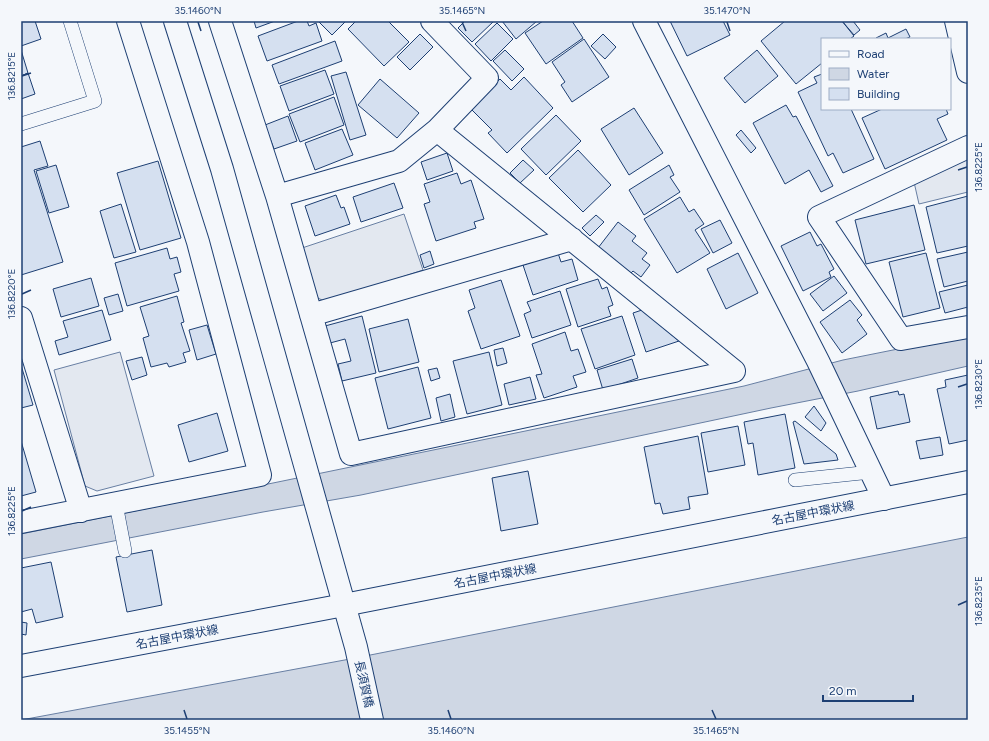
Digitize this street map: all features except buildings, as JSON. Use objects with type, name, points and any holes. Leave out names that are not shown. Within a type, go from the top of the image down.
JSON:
[{"type":"street","points":[[21,522],[81,511],[117,507],[260,475],[198,242],[128,21]]},
{"type":"street","name":"長須賀橋","points":[[175,21],[222,169],[356,647],[372,720]]},
{"type":"street","points":[[220,21],[277,196],[351,454],[734,372],[437,130]]},
{"type":"street","points":[[277,196],[398,161],[437,130],[487,78],[432,21]]},
{"type":"street","points":[[644,21],[818,361],[884,499]]},
{"type":"street","points":[[956,21],[968,72]]},
{"type":"street","points":[[968,147],[819,217],[901,339],[968,327]]},
{"type":"street","points":[[311,315],[572,239]]},
{"type":"street","points":[[21,318],[81,511]]},
{"type":"street","name":"名古屋中環状線","points":[[21,666],[344,605],[968,482]]},
{"type":"lane","points":[[21,124],[95,101],[70,21]]},
{"type":"lane","points":[[796,480],[871,472]]},
{"type":"lane","points":[[117,507],[124,546]]},
{"type":"shaded area","points":[[968,159],[968,192],[919,204],[914,182]]},
{"type":"shaded area","points":[[404,214],[423,270],[326,302],[314,296],[299,249]]},
{"type":"shaded area","points":[[120,352],[154,476],[97,491],[85,486],[54,370]]},
{"type":"water","points":[[968,335],[968,366],[858,391],[361,495],[263,512],[21,559],[21,534],[744,386],[843,360]]},
{"type":"water","points":[[968,537],[968,720],[21,720],[350,659]]}]
